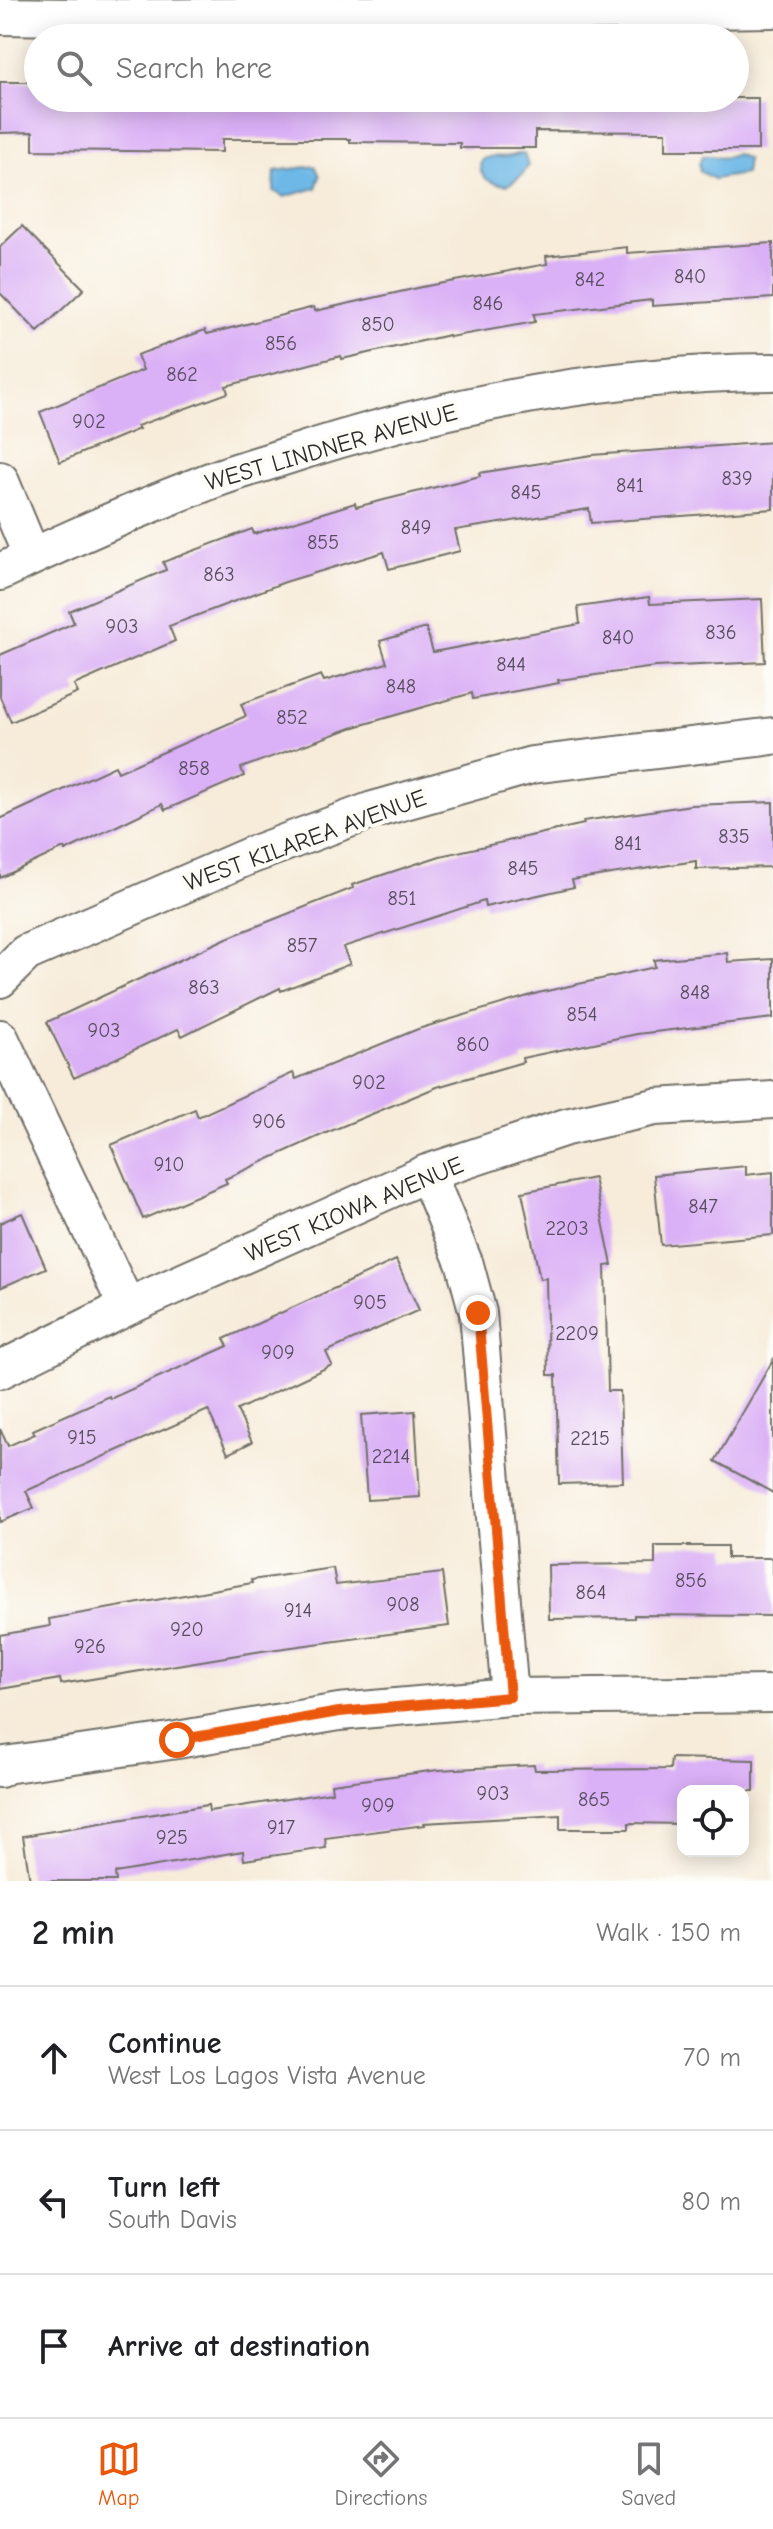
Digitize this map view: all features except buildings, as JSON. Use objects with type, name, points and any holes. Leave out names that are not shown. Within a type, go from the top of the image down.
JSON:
[{"type":"street","points":[[0,16],[141,9],[773,9]]},
{"type":"street","name":"WEST LINDNER AVENUE","points":[[0,572],[201,484],[328,442],[449,410],[586,386],[734,372],[773,372]]},
{"type":"street","points":[[0,480],[32,557]]},
{"type":"street","name":"WEST KILAREA AVENUE","points":[[0,979],[26,953],[249,856],[373,810],[532,765],[773,736]]},
{"type":"street","points":[[0,1038],[127,1307]]},
{"type":"street","name":"WEST KIOWA AVENUE","points":[[0,1370],[127,1307],[427,1173],[566,1127],[655,1107],[773,1100]]},
{"type":"street","points":[[427,1173],[465,1265],[478,1313],[510,1697]]},
{"type":"street","points":[[0,1769],[5,1765],[339,1712],[510,1697],[773,1694]]},
{"type":"water","points":[[524,154],[528,166],[508,185],[491,182],[481,172],[481,160]]},
{"type":"water","points":[[736,154],[747,159],[745,174],[714,179],[700,171],[702,156]]},
{"type":"water","points":[[315,166],[320,176],[316,188],[284,197],[274,191],[275,171]]},
{"type":"route","points":[[177,1740],[339,1712],[510,1697],[478,1313]]}]
